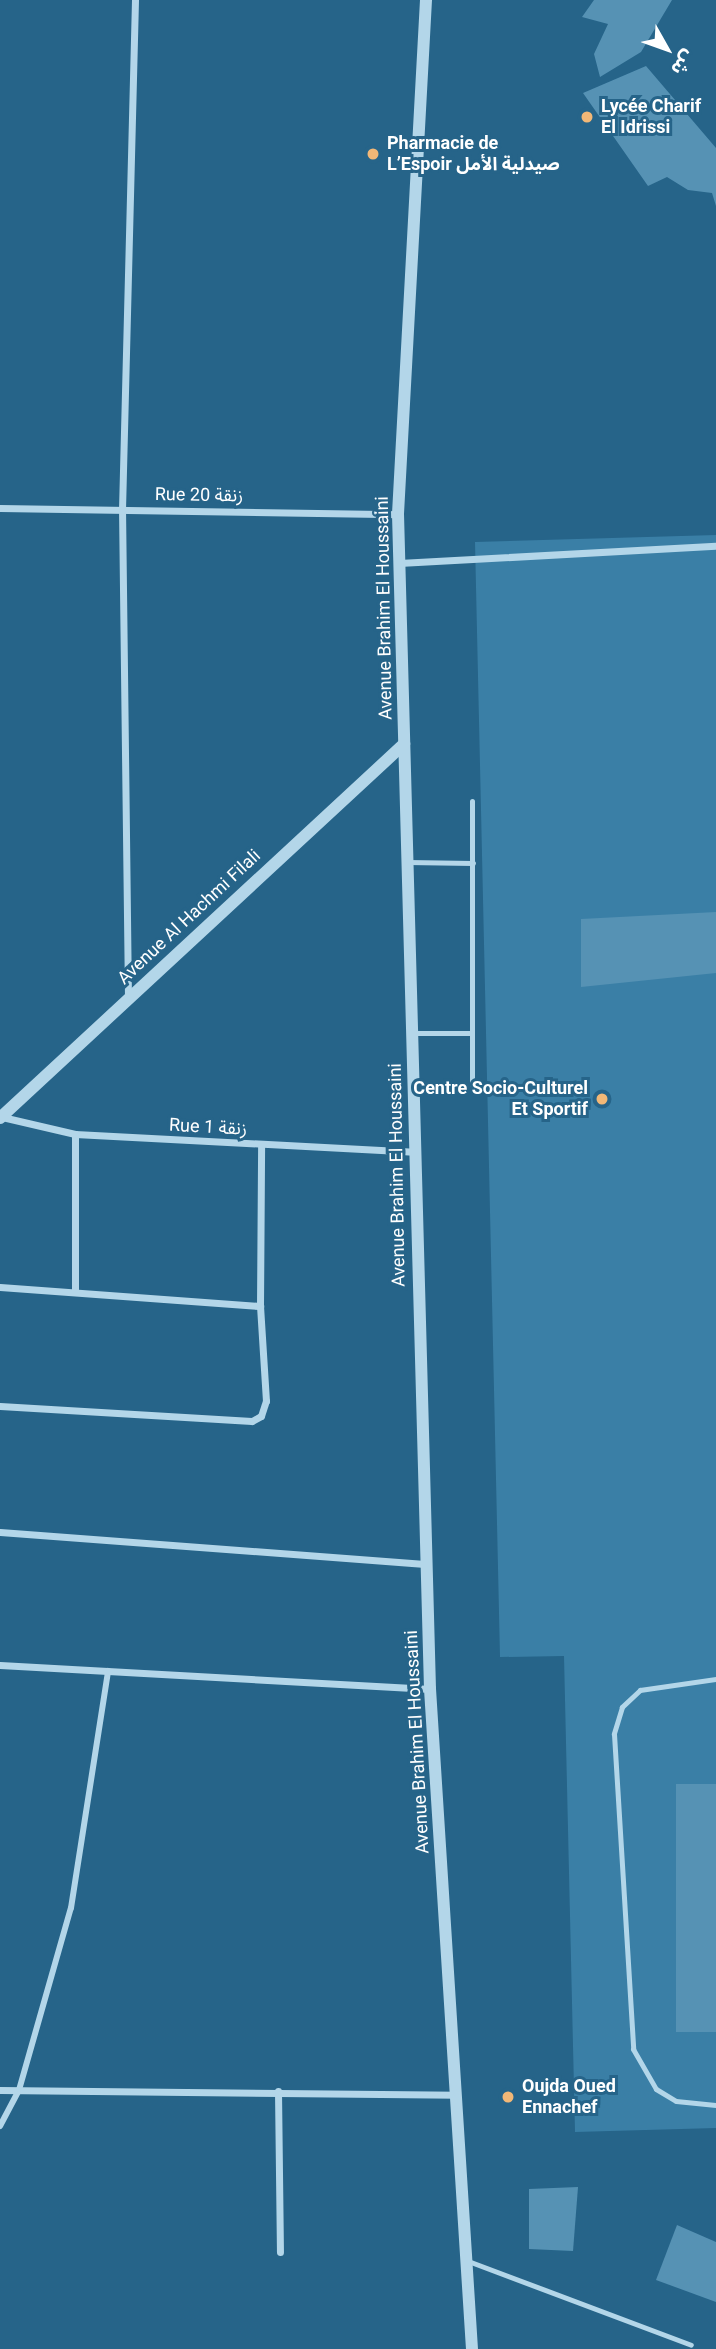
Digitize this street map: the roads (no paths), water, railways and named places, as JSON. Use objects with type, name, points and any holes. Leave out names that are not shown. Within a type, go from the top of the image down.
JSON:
[{"type":"street","points":[[128,998],[122,510],[135,0]]},
{"type":"street","name":"Avenue Brahim El Houssaini","points":[[426,0],[398,514],[430,1689],[457,2095],[463,2259],[472,2349]]},
{"type":"street","name":"Rue 20 زنقة","points":[[0,508],[398,514]]},
{"type":"street","points":[[399,563],[716,547]]},
{"type":"street","name":"Avenue Al Hachmi Filali","points":[[1,1117],[404,744]]},
{"type":"street","name":"Rue 1 زنقة","points":[[1,1117],[75,1135],[414,1152]]},
{"type":"street","points":[[75,1135],[75,1291]]},
{"type":"street","points":[[0,1406],[258,1419],[266,1401],[260,1306],[261,1146]]},
{"type":"street","points":[[0,1287],[260,1306]]},
{"type":"street","points":[[0,1532],[425,1564]]},
{"type":"street","points":[[0,1665],[430,1689]]},
{"type":"street","points":[[0,2126],[19,2090],[71,1908],[108,1671]]},
{"type":"street","points":[[0,2090],[457,2095]]},
{"type":"street","points":[[278,2091],[280,2252]]},
{"type":"lane","points":[[472,802],[472,1086]]},
{"type":"lane","points":[[407,862],[473,863]]},
{"type":"lane","points":[[411,1033],[471,1033]]},
{"type":"lane","points":[[716,1679],[640,1690],[622,1707],[614,1734],[634,2049],[656,2089],[676,2101],[716,2105]]},
{"type":"lane","points":[[463,2259],[691,2345]]},
{"type":"place","name":"Lycée Charif El Idrissi","points":[[587,117]]},
{"type":"place","name":"Pharmacie de L’Espoir صيدلية الأمل","points":[[373,154]]},
{"type":"place","name":"Centre Socio-Culturel Et Sportif","points":[[602,1099]]},
{"type":"place","name":"Oujda Oued Ennachef","points":[[508,2097]]}]
